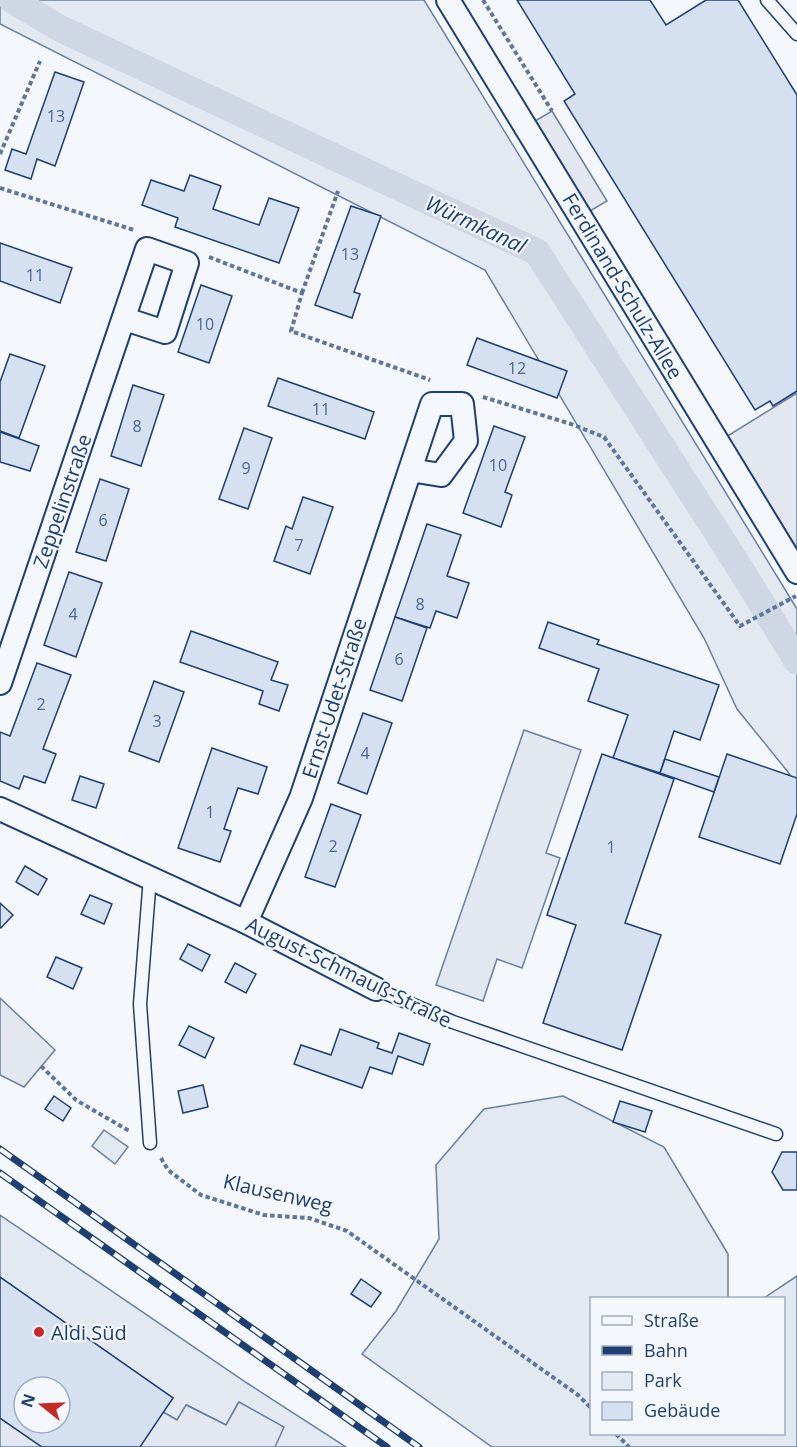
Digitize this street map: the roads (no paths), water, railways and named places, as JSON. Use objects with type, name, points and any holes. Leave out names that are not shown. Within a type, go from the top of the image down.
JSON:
[{"type":"street","name":"Ferdinand-Schulz-Allee","points":[[448,0],[797,572]]},
{"type":"street","name":"Zeppelinstraße","points":[[0,683],[125,319]]},
{"type":"street","name":"Ernst-Udet-Straße","points":[[246,922],[301,798],[410,470]]},
{"type":"street","name":"August-Schmauß-Straße","points":[[0,809],[246,922],[376,989]]},
{"type":"lane","points":[[767,0],[797,33]]},
{"type":"lane","points":[[150,877],[140,1004],[150,1143]]},
{"type":"lane","name":"August-Schmauß-Straße","points":[[376,989],[453,1022],[776,1134]]},
{"type":"waterway","name":"Würmkanal","points":[[12,0],[61,29],[537,252],[797,661]]},
{"type":"railway","points":[[0,1149],[419,1447]]},
{"type":"railway","points":[[0,1173],[387,1447]]},
{"type":"place","name":"Aldi Süd","points":[[39,1332]]}]
